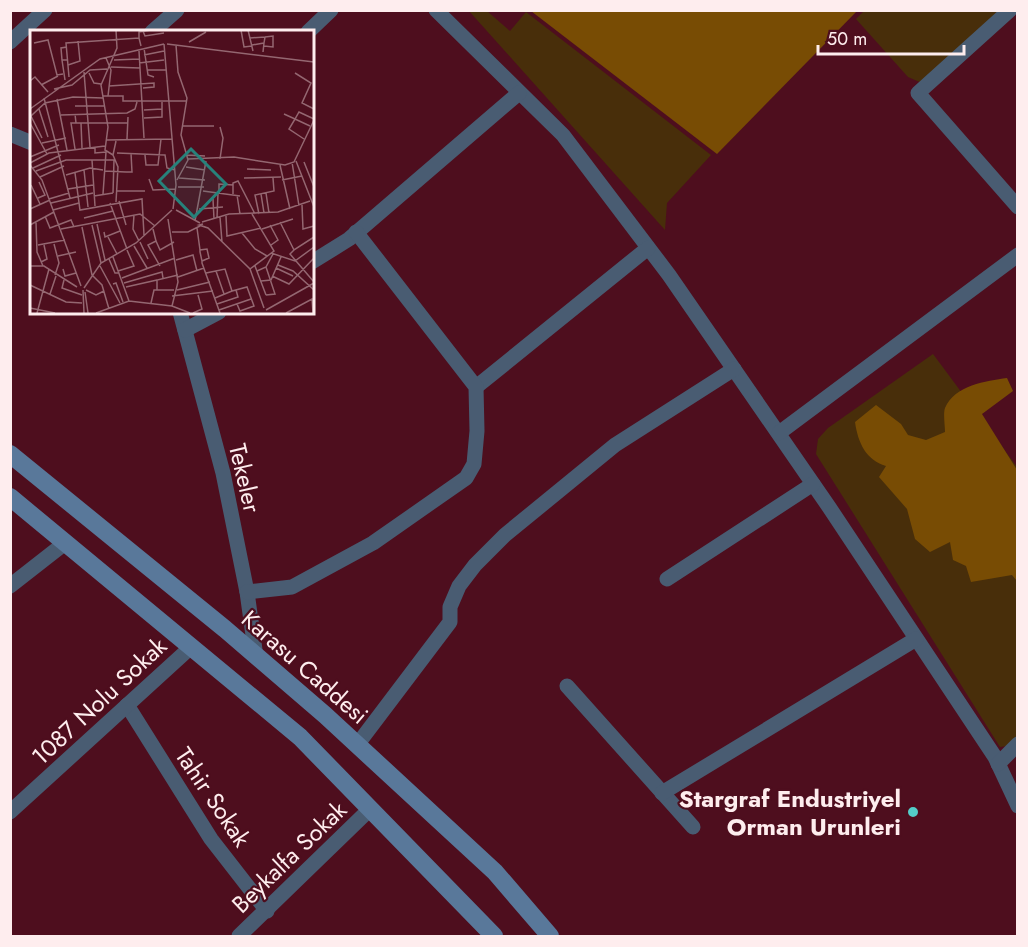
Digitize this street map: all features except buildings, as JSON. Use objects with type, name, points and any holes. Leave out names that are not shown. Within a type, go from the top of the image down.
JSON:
[{"type":"main road","name":"Karasu Caddesi","points":[[10,454],[225,629],[357,745],[495,872],[550,936]]},
{"type":"main road","points":[[10,496],[300,737],[494,936]]},
{"type":"street","points":[[10,42],[45,10]]},
{"type":"street","points":[[154,30],[177,10]]},
{"type":"street","points":[[310,30],[332,10]]},
{"type":"street","points":[[436,10],[562,135],[648,248],[813,483],[998,764],[1017,806]]},
{"type":"street","points":[[1010,10],[918,93],[1017,207]]},
{"type":"street","points":[[314,261],[356,232],[519,93]]},
{"type":"street","points":[[247,591],[292,587],[373,543],[466,478],[474,464],[477,431],[476,387],[356,232]]},
{"type":"street","points":[[476,387],[648,248]]},
{"type":"street","points":[[778,433],[1017,255]]},
{"type":"street","name":"Tekeler","points":[[181,314],[223,473],[247,591],[256,657]]},
{"type":"street","points":[[185,330],[215,314]]},
{"type":"street","points":[[357,745],[450,622],[450,607],[455,594],[475,565],[528,515],[606,451],[734,369]]},
{"type":"street","points":[[667,579],[813,483]]},
{"type":"street","points":[[10,586],[65,543]]},
{"type":"street","points":[[662,793],[916,639]]},
{"type":"street","name":"1087 Nolu Sokak","points":[[10,812],[191,647]]},
{"type":"street","points":[[567,687],[693,827]]},
{"type":"street","name":"Tahir Sokak","points":[[127,705],[211,839],[267,911]]},
{"type":"street","points":[[998,764],[1017,744]]},
{"type":"street","name":"Beykalfa Sokak","points":[[239,936],[370,809]]},
{"type":"shaded area","points":[[469,11],[487,11],[510,31],[526,12],[711,155],[667,203],[665,230]]},
{"type":"shaded area","points":[[531,11],[857,11],[717,154]]},
{"type":"shaded area","points":[[864,11],[1002,11],[922,83],[908,77],[856,19]]},
{"type":"shaded area","points":[[933,354],[1017,467],[1018,740],[1013,745],[1000,747],[816,454],[818,439],[828,428]]},
{"type":"shaded area","points":[[1007,378],[1013,391],[982,414],[1017,470],[1017,581],[1012,575],[971,582],[966,566],[953,560],[950,542],[930,552],[915,539],[907,509],[879,477],[886,466],[873,460],[864,450],[855,422],[876,405],[901,424],[908,435],[926,440],[945,432],[945,408],[956,394],[972,386]]},
{"type":"place","name":"Stargraf Endustriyel Orman Urunleri","points":[[913,812]]}]
